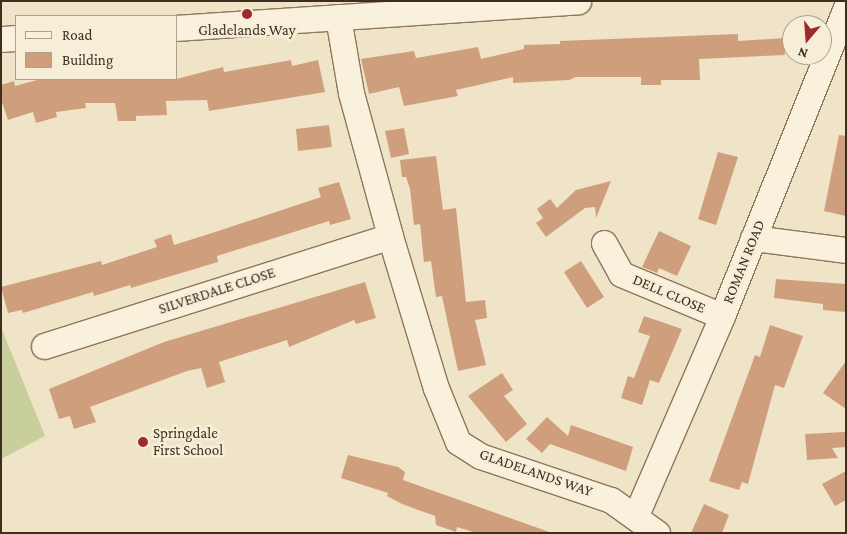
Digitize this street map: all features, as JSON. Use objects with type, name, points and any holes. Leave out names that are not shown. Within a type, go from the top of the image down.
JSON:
[{"type":"street","points":[[178,28],[578,1]]},
{"type":"street","name":"ROMAN ROAD","points":[[636,515],[722,316],[846,8]]},
{"type":"street","name":"GLADELANDS WAY","points":[[338,17],[351,93],[390,236],[436,388],[458,442],[480,456],[611,500],[636,515],[657,533]]},
{"type":"street","points":[[1,39],[15,38]]},
{"type":"street","name":"SILVERDALE CLOSE","points":[[44,346],[390,236]]},
{"type":"street","points":[[753,238],[846,250]]},
{"type":"street","name":"DELL CLOSE","points":[[604,243],[621,274],[722,316]]},
{"type":"green space","points":[[1,327],[45,436],[1,459]]},
{"type":"building","points":[[738,34],[738,41],[782,38],[782,55],[699,59],[700,80],[661,80],[661,85],[641,85],[641,77],[576,77],[569,80],[513,83],[513,77],[456,90],[458,96],[404,106],[399,87],[369,94],[361,59],[414,51],[416,58],[478,47],[481,59],[524,49],[524,45],[560,44],[560,41]]},
{"type":"building","points":[[291,60],[292,66],[318,60],[325,92],[209,111],[207,100],[166,101],[167,115],[136,116],[136,121],[118,121],[115,103],[85,103],[86,108],[56,112],[57,117],[36,123],[33,112],[8,120],[1,99],[1,85],[14,81],[15,86],[37,80],[178,80],[223,67],[224,72]]},
{"type":"building","points":[[329,125],[332,147],[298,151],[296,129]]},
{"type":"building","points":[[404,128],[409,154],[391,158],[385,131]]},
{"type":"building","points":[[839,135],[846,136],[846,216],[824,211]]},
{"type":"building","points":[[718,152],[738,157],[716,225],[698,219]]},
{"type":"building","points":[[436,156],[443,210],[456,208],[466,302],[485,300],[487,318],[475,320],[486,365],[458,371],[442,296],[436,297],[431,261],[424,262],[420,224],[414,225],[410,189],[406,177],[402,177],[400,160]]},
{"type":"building","points":[[611,181],[596,218],[595,207],[585,208],[546,237],[536,223],[543,218],[537,209],[550,199],[557,208],[576,190]]},
{"type":"building","points":[[339,182],[351,219],[330,225],[329,221],[217,256],[218,262],[131,288],[130,285],[94,296],[93,292],[23,313],[22,310],[8,313],[1,287],[101,261],[102,265],[157,247],[154,240],[171,234],[174,245],[321,197],[318,188]]},
{"type":"building","points":[[659,231],[691,246],[677,276],[659,268],[657,273],[642,267]]},
{"type":"building","points":[[581,261],[604,297],[587,308],[564,272]]},
{"type":"building","points":[[776,279],[846,284],[846,312],[823,310],[823,304],[774,298]]},
{"type":"building","points":[[365,282],[376,318],[356,324],[354,320],[289,347],[287,340],[219,362],[225,382],[207,388],[201,368],[187,371],[90,407],[96,422],[74,429],[70,416],[59,419],[49,389],[164,342]]},
{"type":"building","points":[[644,316],[682,329],[659,383],[650,380],[642,405],[621,398],[628,376],[634,378],[650,336],[638,332]]},
{"type":"building","points":[[770,325],[803,336],[784,388],[775,385],[748,484],[742,482],[739,490],[709,481],[755,355],[760,357]]},
{"type":"building","points":[[846,361],[846,409],[823,393]]},
{"type":"building","points":[[502,373],[513,390],[504,396],[527,424],[506,442],[468,396]]},
{"type":"building","points":[[547,417],[568,436],[571,425],[633,447],[626,471],[550,444],[542,453],[526,439]]},
{"type":"building","points":[[845,432],[846,447],[832,448],[838,458],[807,460],[805,434]]},
{"type":"building","points":[[348,455],[398,467],[405,472],[403,480],[552,533],[476,533],[457,527],[456,532],[436,525],[435,516],[402,504],[387,496],[388,493],[341,478]]},
{"type":"building","points":[[846,471],[846,500],[835,506],[822,484]]},
{"type":"building","points":[[704,504],[729,515],[722,533],[691,533]]},
{"type":"place","name":"Gladelands Way","points":[[247,14]]},
{"type":"place","name":"Springdale First School","points":[[143,442]]}]
